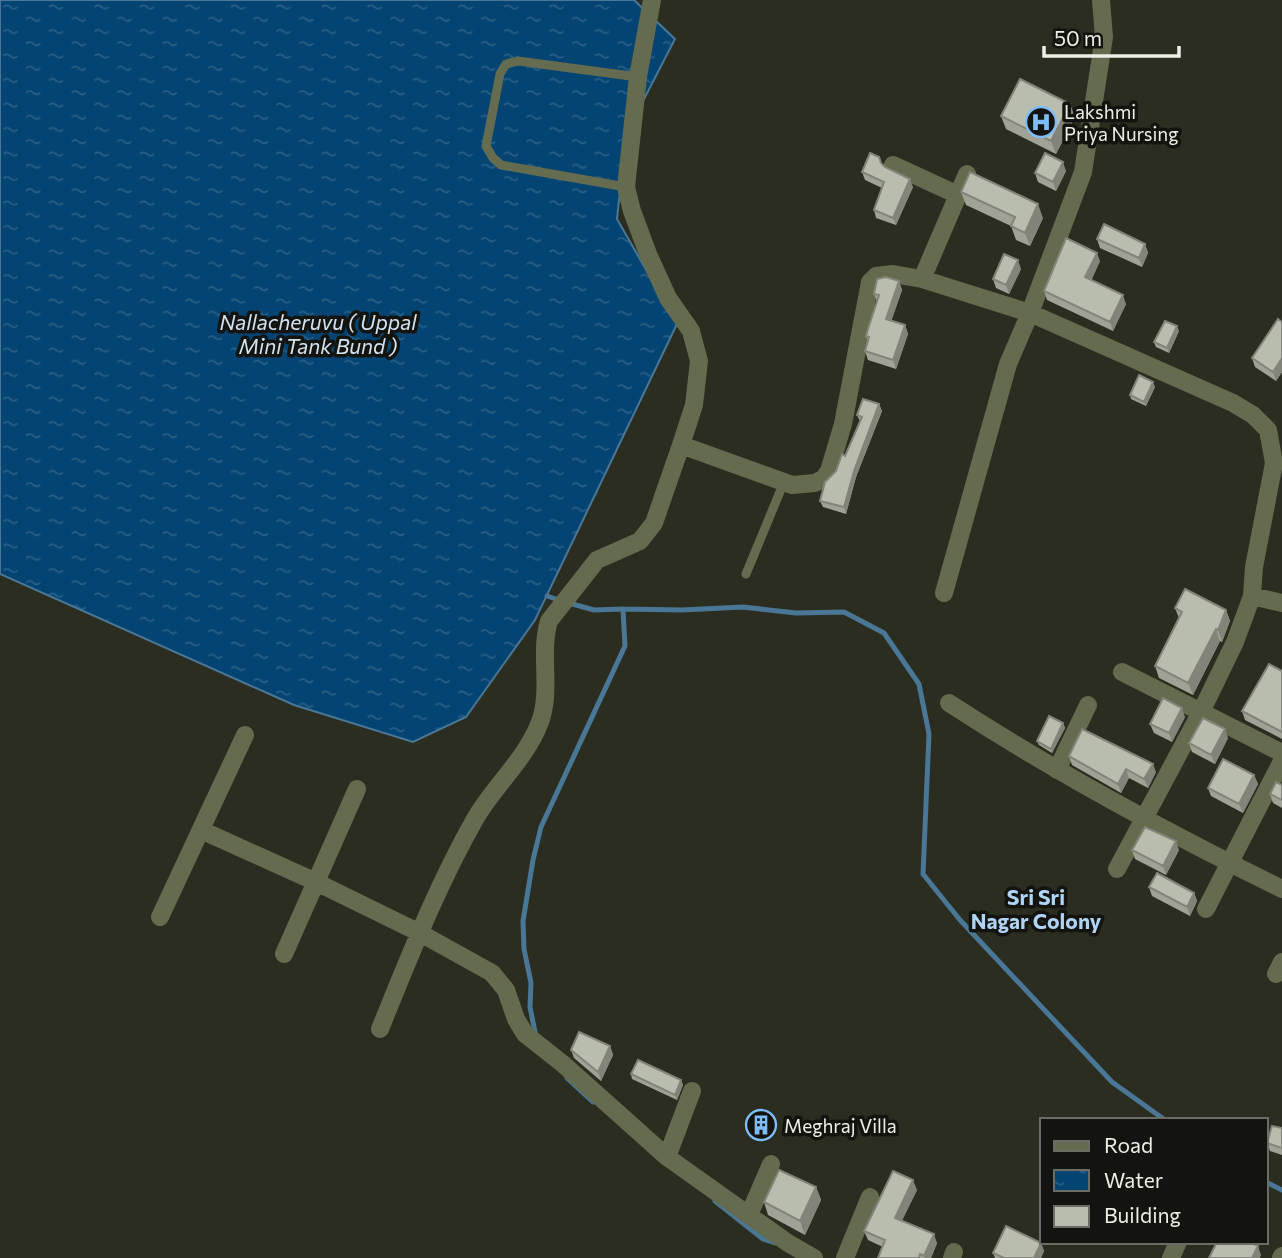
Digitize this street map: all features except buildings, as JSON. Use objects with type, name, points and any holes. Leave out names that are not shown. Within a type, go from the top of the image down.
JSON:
[{"type":"street","points":[[380,1029],[420,933],[476,816],[531,741],[541,720],[546,694],[545,633],[549,621],[597,560],[640,541],[654,523],[694,404],[699,361],[691,331],[668,298],[648,254],[626,187],[638,77],[652,0]]},
{"type":"street","points":[[944,593],[1008,363],[1030,313],[1083,172],[1104,37],[1101,0]]},
{"type":"street","points":[[893,164],[958,195]]},
{"type":"street","points":[[922,279],[967,174]]},
{"type":"street","points":[[681,445],[792,485],[816,483],[829,471],[843,424],[870,282],[876,275],[893,274],[922,279],[1030,313],[1233,402],[1254,415],[1268,430],[1274,463],[1254,567],[1252,596],[1235,642],[1117,869]]},
{"type":"street","points":[[1252,596],[1282,603]]},
{"type":"street","points":[[1122,672],[1282,753]]},
{"type":"street","points":[[948,703],[1022,751],[1228,863],[1282,889]]},
{"type":"street","points":[[1057,770],[1088,705]]},
{"type":"street","points":[[160,917],[245,735]]},
{"type":"street","points":[[1206,909],[1282,761]]},
{"type":"street","points":[[284,954],[357,789]]},
{"type":"street","points":[[201,830],[420,933],[492,973],[506,990],[516,1019],[525,1034],[563,1063],[667,1157],[788,1243],[814,1258]]},
{"type":"street","points":[[667,1157],[692,1091]]},
{"type":"street","points":[[748,1215],[771,1164]]},
{"type":"street","points":[[845,1258],[870,1197]]},
{"type":"lane","points":[[626,187],[501,165],[492,158],[486,146],[500,74],[506,64],[517,61],[638,77]]},
{"type":"lane","points":[[746,574],[784,482]]},
{"type":"water","name":"Nallacheruvu ( Uppal Mini Tank Bund )","points":[[0,0],[634,0],[675,39],[626,134],[617,219],[677,324],[535,620],[466,717],[413,742],[294,705],[0,574]]},
{"type":"waterway","points":[[547,596],[559,600]]},
{"type":"waterway","points":[[536,1037],[530,1007],[531,983],[524,949],[523,921],[533,860],[541,827],[625,646],[623,609],[594,610],[569,603]]},
{"type":"waterway","points":[[623,609],[743,607],[796,613],[844,612],[884,633],[919,684],[929,734],[923,874],[960,920],[1112,1082],[1162,1118]]},
{"type":"waterway","points":[[567,1078],[593,1102]]},
{"type":"waterway","points":[[1268,1183],[1282,1190]]},
{"type":"waterway","points":[[715,1201],[763,1239],[775,1243]]},
{"type":"place","name":"Lakshmi Priya Nursing","points":[[1041,122]]},
{"type":"place","name":"Meghraj Villa","points":[[761,1125]]},
{"type":"district","name":"Sri Sri Nagar Colony","points":[[1036,908]]}]
